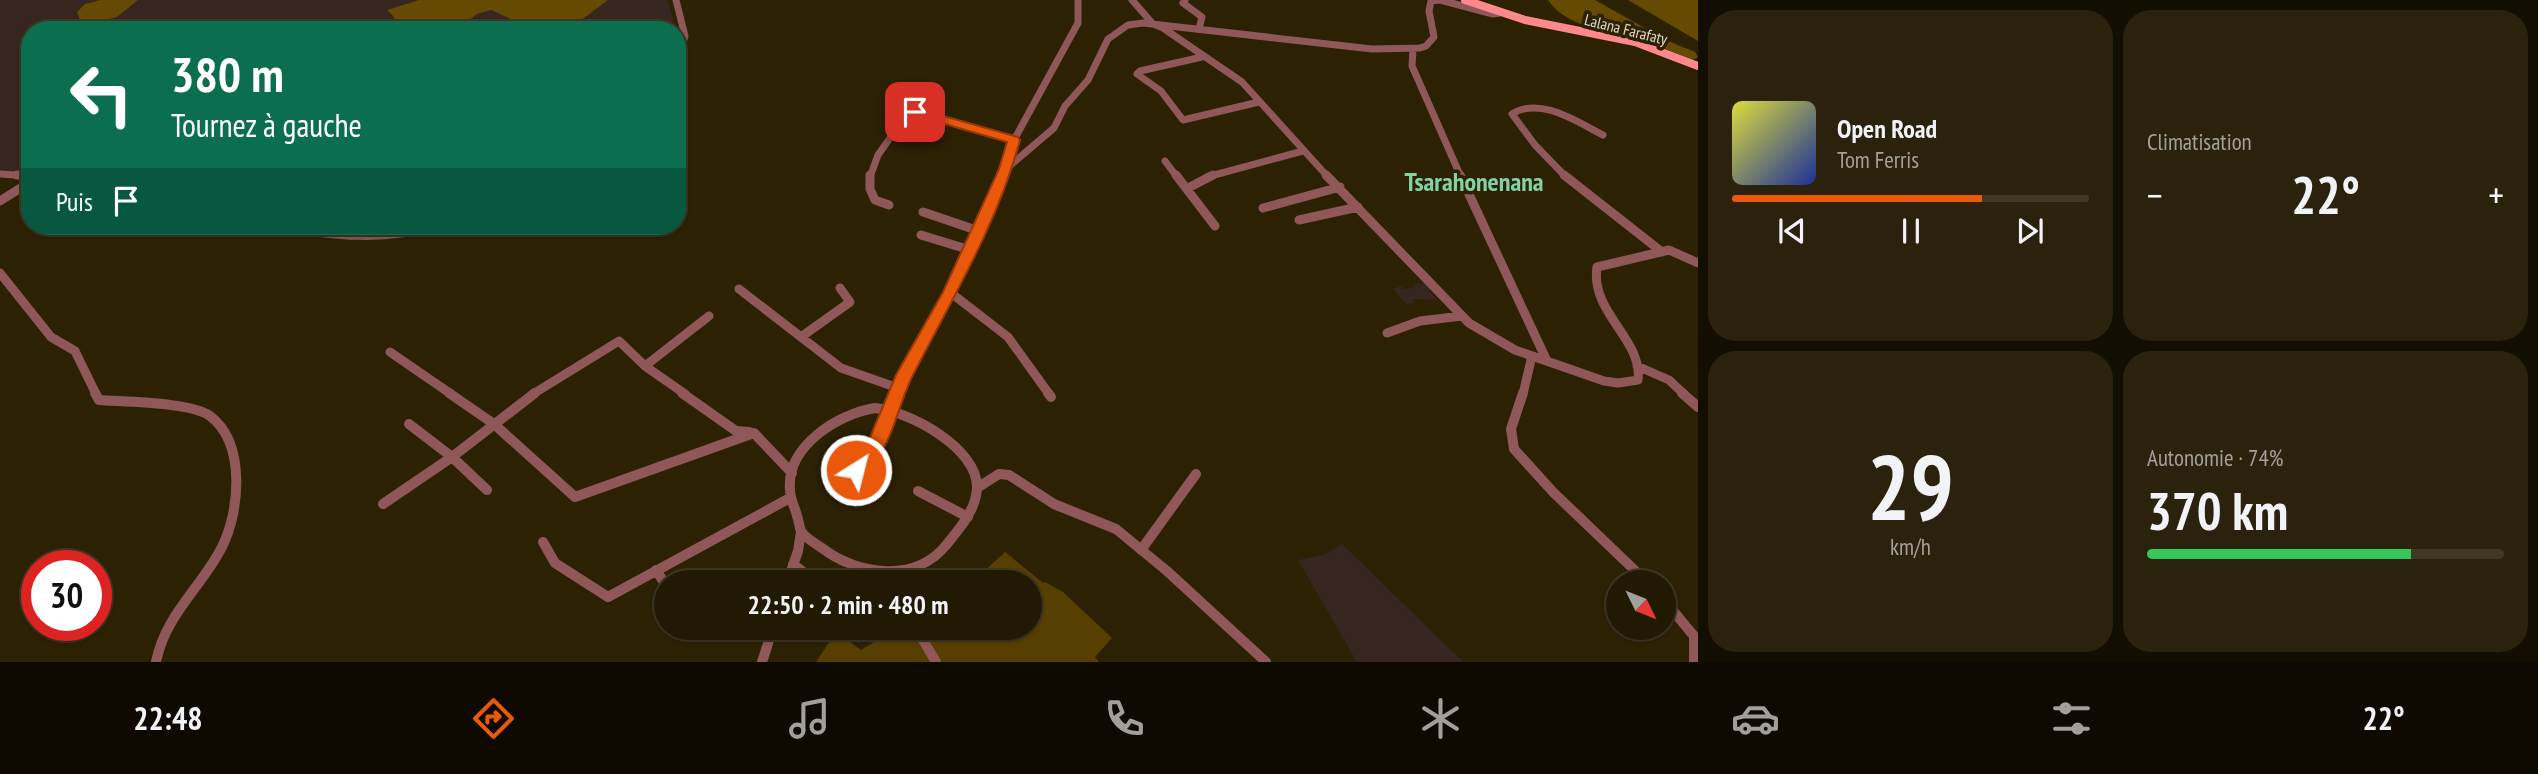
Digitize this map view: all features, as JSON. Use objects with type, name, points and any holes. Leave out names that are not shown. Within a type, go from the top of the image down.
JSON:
[{"type":"main road","name":"Lalana Farafaty","points":[[1465,0],[1500,13],[1635,42],[1698,65]]},
{"type":"street","points":[[676,0],[681,21]]},
{"type":"street","points":[[856,470],[873,451],[898,388],[951,293],[1006,169],[1014,140],[1078,23],[1078,0]]},
{"type":"street","points":[[1132,0],[1153,24],[1163,28],[1242,82],[1303,151],[1462,316],[1490,336],[1532,356],[1612,383],[1638,380],[1640,375],[1637,366],[1596,292],[1592,278],[1600,264],[1669,250],[1698,263]]},
{"type":"street","points":[[1185,0],[1183,4],[1202,17],[1199,29]]},
{"type":"street","points":[[1006,169],[1054,128],[1065,106],[1088,80],[1108,39],[1128,25],[1153,24],[1346,47],[1413,49],[1426,46],[1434,37],[1429,11],[1431,1],[1439,0],[1493,15],[1500,13]]},
{"type":"street","points":[[1413,49],[1412,66],[1484,230],[1547,361]]},
{"type":"street","points":[[1202,57],[1140,71],[1137,74],[1161,91],[1183,120],[1259,102]]},
{"type":"street","points":[[1603,135],[1569,117],[1533,107],[1518,109],[1512,114],[1527,136],[1570,181],[1662,252]]},
{"type":"street","points":[[889,205],[875,200],[868,186],[874,161],[906,114],[924,113],[1014,140]]},
{"type":"street","points":[[1188,188],[1206,177],[1303,151]]},
{"type":"street","points":[[1165,161],[1215,226]]},
{"type":"street","points":[[0,174],[21,175]]},
{"type":"street","points":[[1263,208],[1340,187]]},
{"type":"street","points":[[0,201],[21,188]]},
{"type":"street","points":[[1299,220],[1358,207]]},
{"type":"street","points":[[923,212],[979,231]]},
{"type":"street","points":[[355,235],[397,235]]},
{"type":"street","points":[[921,235],[970,250]]},
{"type":"street","points":[[0,273],[15,286],[34,317],[57,345],[75,351],[99,401],[188,409],[210,415],[225,435],[236,465],[235,504],[222,546],[164,632],[156,662]]},
{"type":"street","points":[[801,337],[850,302],[841,288]]},
{"type":"street","points":[[739,289],[841,368],[898,388]]},
{"type":"street","points":[[951,293],[1008,337],[1051,397]]},
{"type":"street","points":[[645,366],[709,316]]},
{"type":"street","points":[[1387,333],[1420,321],[1462,316]]},
{"type":"street","points":[[383,504],[452,457],[547,383],[619,341],[645,366],[736,431],[754,433],[792,473]]},
{"type":"street","points":[[390,352],[494,424],[575,497],[754,433]]},
{"type":"street","points":[[1532,356],[1529,376],[1511,429],[1514,449],[1553,492],[1634,570]]},
{"type":"street","points":[[1637,366],[1669,380],[1698,407]]},
{"type":"street","points":[[791,570],[801,532],[790,498],[792,473],[806,447],[840,418],[854,411],[877,407],[909,414],[930,426],[968,461],[977,488],[968,517],[939,554],[918,564],[893,570]]},
{"type":"street","points":[[410,424],[452,457],[487,490]]},
{"type":"street","points":[[977,488],[999,474],[1009,475],[1054,504],[1116,529],[1266,662]]},
{"type":"street","points":[[1141,550],[1196,474]]},
{"type":"street","points":[[918,491],[968,517]]},
{"type":"street","points":[[656,570],[790,498]]},
{"type":"street","points":[[801,532],[849,565],[875,570]]},
{"type":"street","points":[[543,542],[555,563],[608,597],[654,571]]},
{"type":"street","points":[[793,564],[801,570]]},
{"type":"street","points":[[1676,614],[1694,636],[1694,662]]},
{"type":"street","points":[[762,662],[769,640]]},
{"type":"street","points":[[923,640],[936,662]]},
{"type":"shaded area","points":[[0,0],[668,0],[674,21],[21,21],[21,173],[0,173]]},
{"type":"shaded area","points":[[101,0],[138,0],[117,17],[102,21],[80,20],[77,12],[85,4]]},
{"type":"shaded area","points":[[419,0],[608,0],[580,21],[510,21],[491,10],[477,14],[468,21],[395,21],[387,10]]},
{"type":"shaded area","points":[[1548,0],[1595,0],[1668,41],[1695,52],[1698,57],[1693,60],[1643,41],[1576,22],[1556,9]]},
{"type":"shaded area","points":[[1628,0],[1698,0],[1698,41]]},
{"type":"shaded area","points":[[1424,283],[1437,300],[1413,299],[1414,303],[1406,304],[1393,289],[1401,286],[1404,289],[1415,287],[1415,284]]},
{"type":"shaded area","points":[[1342,544],[1463,662],[1357,662],[1298,560],[1324,555]]},
{"type":"shaded area","points":[[1005,552],[1027,570],[986,570]]},
{"type":"shaded area","points":[[1042,582],[1045,582],[1063,592],[1112,638],[1095,657],[1099,662],[816,662],[831,640],[847,640],[861,650],[877,640],[1042,640]]},
{"type":"district","name":"Tsarahonenana","points":[[1474,182]]},
{"type":"route","points":[[856,470],[873,451],[904,375],[951,293],[1006,169],[1014,140],[915,112]]}]
